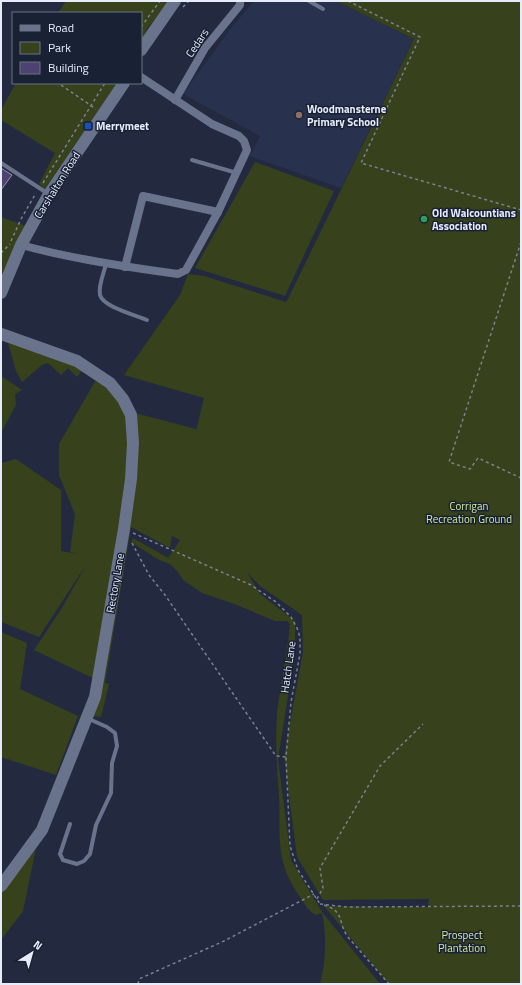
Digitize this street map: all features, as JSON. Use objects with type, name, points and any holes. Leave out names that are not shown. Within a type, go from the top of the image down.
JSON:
[{"type":"main road","points":[[142,49],[175,1]]},
{"type":"main road","name":"Carshalton Road","points":[[1,293],[44,191],[68,164],[123,84]]},
{"type":"main road","name":"Rectory Lane","points":[[1,334],[86,365],[110,383],[123,399],[131,416],[133,443],[130,486],[95,697],[42,830],[1,886]]},
{"type":"street","name":"Cedars","points":[[175,100],[205,48],[240,5],[240,1]]},
{"type":"street","points":[[21,245],[51,253],[125,267],[182,273],[186,270],[218,212],[247,150],[244,141],[239,136],[212,124],[142,78]]},
{"type":"street","points":[[125,267],[142,193],[218,212]]},
{"type":"lane","points":[[309,1],[323,9]]},
{"type":"lane","points":[[192,160],[237,174]]},
{"type":"lane","points":[[1,163],[44,191]]},
{"type":"lane","points":[[106,263],[100,289],[100,296],[104,301],[116,308],[147,320]]},
{"type":"lane","points":[[70,824],[60,854],[63,860],[77,864],[84,862],[90,854],[96,825],[111,793],[112,763],[117,746],[115,733],[107,727],[86,718]]},
{"type":"path","points":[[142,26],[160,1]]},
{"type":"path","points":[[348,1],[420,37],[361,162],[521,210]]},
{"type":"path","points":[[1,253],[10,245],[21,219],[44,191],[91,105],[104,84]]},
{"type":"path","points":[[62,85],[104,114]]},
{"type":"path","points":[[521,242],[449,462],[470,469],[478,458],[521,478]]},
{"type":"path","name":"Hatch Lane","points":[[130,536],[130,531],[251,585],[276,602],[291,617],[300,637],[300,654],[291,702],[286,757],[290,846],[298,870],[320,904]]},
{"type":"path","points":[[131,542],[148,575],[165,595],[276,756],[286,757]]},
{"type":"path","points":[[317,899],[323,888],[320,868],[380,766],[423,724]]},
{"type":"path","points":[[138,984],[139,979],[224,941],[314,894]]},
{"type":"path","points":[[320,904],[347,907],[521,906]]},
{"type":"path","points":[[320,904],[334,908],[340,916],[343,929],[347,936],[389,984]]},
{"type":"shaded area","name":"Woodmansterne Primary School","points":[[254,1],[336,1],[414,39],[341,188],[250,156],[260,136],[183,94],[232,27]]},
{"type":"green space","points":[[66,1],[169,1],[147,29],[142,38],[142,12],[59,12]]},
{"type":"green space","points":[[336,1],[521,1],[521,984],[389,984],[324,906],[428,907],[429,899],[323,900],[297,857],[284,757],[303,652],[302,615],[260,586],[247,572],[260,594],[295,621],[295,651],[278,759],[291,860],[322,912],[380,984],[320,984],[324,966],[325,948],[325,931],[322,913],[316,915],[307,907],[292,884],[282,860],[280,848],[276,734],[278,702],[289,635],[290,624],[287,621],[275,621],[237,605],[202,593],[183,580],[170,564],[159,560],[131,542],[133,538],[168,558],[180,540],[172,536],[170,548],[131,527],[105,683],[109,684],[101,717],[91,716],[101,682],[34,650],[62,608],[86,565],[39,637],[1,622],[1,463],[16,459],[61,490],[61,551],[77,554],[70,552],[75,514],[59,475],[59,444],[97,378],[135,413],[196,429],[196,431],[204,398],[124,375],[180,295],[188,274],[204,276],[286,302],[288,299],[414,39]]},
{"type":"green space","points":[[15,84],[116,84],[45,189],[39,184],[55,153],[1,120],[1,110]]},
{"type":"green space","points":[[255,162],[334,191],[285,296],[195,268]]},
{"type":"green space","points":[[1,217],[26,226],[1,279]]},
{"type":"green space","points":[[8,343],[84,368],[77,377],[68,368],[61,375],[48,363],[42,365],[22,382],[16,371]]},
{"type":"green space","points":[[1,376],[22,390],[15,394],[16,405],[1,433]]},
{"type":"green space","points":[[1,632],[27,643],[20,689],[78,716],[56,775],[1,757]]},
{"type":"green space","points":[[37,843],[23,911],[1,940],[1,891]]},
{"type":"building","points":[[1,168],[12,175],[1,190]]},
{"type":"place","name":"Woodmansterne Primary School","points":[[299,115]]},
{"type":"place","name":"Merrymeet","points":[[88,126]]},
{"type":"place","name":"Old Walcountians Association","points":[[424,219]]},
{"type":"park label","name":"Corrigan Recreation Ground","points":[[469,512]]},
{"type":"park label","name":"Prospect Plantation","points":[[462,941]]}]
